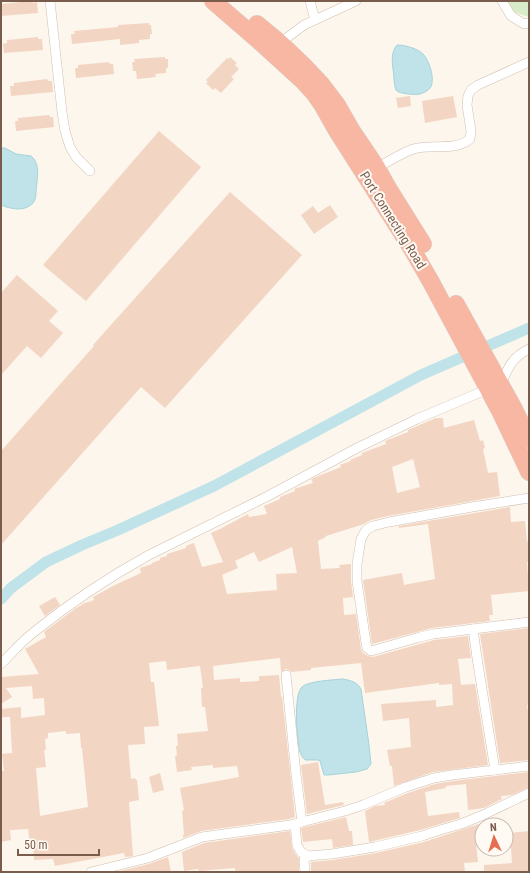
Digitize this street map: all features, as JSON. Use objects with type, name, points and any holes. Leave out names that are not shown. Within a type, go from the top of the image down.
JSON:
[{"type":"highway","name":"Port Connecting Road","points":[[214,1],[302,80],[314,93],[412,249],[436,280]]},
{"type":"highway","name":"Port Connecting Road","points":[[230,1],[280,43],[304,66],[337,105],[420,240],[436,280],[494,386],[513,407],[529,439]]},
{"type":"highway","name":"Port Connecting Road","points":[[494,386],[500,411],[529,472]]},
{"type":"street","points":[[50,1],[65,131],[70,147],[76,157],[90,171]]},
{"type":"street","points":[[310,1],[315,20]]},
{"type":"street","points":[[280,43],[304,25],[356,1]]},
{"type":"street","points":[[502,1],[511,16],[524,24],[529,23]]},
{"type":"street","points":[[377,168],[413,149],[465,143],[470,139],[471,135],[467,105],[468,96],[471,90],[478,85],[529,62]]},
{"type":"street","points":[[1,664],[33,632],[84,594],[149,554],[268,496],[357,448],[417,419],[494,386],[516,357],[529,349]]},
{"type":"street","points":[[529,498],[472,507],[373,526],[366,530],[361,539],[357,564],[357,581],[367,648],[371,651],[420,637],[473,628],[529,622]]},
{"type":"street","points":[[473,628],[495,770]]},
{"type":"street","points":[[286,675],[296,774],[299,823],[297,845],[301,852],[308,856],[332,854],[375,847],[422,836],[461,824],[529,793]]},
{"type":"street","points":[[91,872],[148,858],[202,837],[274,828],[299,823],[363,805],[406,787],[434,778],[529,766]]},
{"type":"street","points":[[305,872],[304,860],[308,856]]},
{"type":"green space","points":[[507,1],[529,1],[529,17],[514,12]]},
{"type":"water","points":[[397,45],[407,46],[414,49],[423,54],[425,57],[432,75],[432,84],[427,91],[420,94],[415,94],[404,93],[396,90],[392,60]]},
{"type":"water","points":[[1,148],[5,148],[16,154],[31,156],[36,163],[38,172],[36,197],[33,203],[26,208],[17,209],[1,205]]},
{"type":"water","points":[[342,679],[353,682],[361,689],[371,764],[367,769],[356,772],[324,775],[320,761],[305,760],[300,752],[297,729],[297,699],[299,692],[305,685],[321,681]]},
{"type":"building","points":[[33,1],[33,3],[37,2],[38,13],[1,16],[2,4]]},
{"type":"building","points":[[149,23],[149,25],[151,25],[152,34],[150,34],[150,39],[139,40],[139,43],[120,45],[120,39],[72,44],[71,34],[75,34],[74,31],[118,27],[118,25]]},
{"type":"building","points":[[38,37],[38,39],[42,39],[43,50],[4,53],[3,44],[7,43],[7,40]]},
{"type":"building","points":[[165,57],[165,59],[168,59],[168,68],[166,68],[166,73],[155,74],[156,77],[137,79],[136,71],[133,71],[132,62],[135,62],[134,59]]},
{"type":"building","points":[[230,57],[237,63],[235,65],[239,69],[231,77],[234,79],[221,93],[215,88],[213,90],[206,83],[208,82],[206,80],[227,58],[229,59]]},
{"type":"building","points":[[109,62],[110,64],[113,64],[114,74],[76,78],[75,68],[78,68],[78,65]]},
{"type":"building","points":[[47,79],[48,81],[52,81],[53,92],[11,96],[10,86],[14,86],[14,83]]},
{"type":"building","points":[[410,96],[411,106],[398,108],[396,98]]},
{"type":"building","points":[[453,96],[457,117],[425,123],[422,101]]},
{"type":"building","points":[[49,115],[50,117],[53,117],[54,127],[16,131],[15,121],[18,121],[18,118]]},
{"type":"building","points":[[159,131],[201,167],[86,301],[43,265]]},
{"type":"building","points":[[230,192],[302,255],[165,408],[141,387],[1,545],[1,451],[94,346],[93,345]]},
{"type":"building","points":[[330,205],[338,217],[314,234],[301,215],[313,206],[318,213]]},
{"type":"building","points":[[17,275],[58,311],[49,321],[63,333],[41,358],[27,346],[1,375],[1,293]]},
{"type":"building","points":[[436,418],[443,418],[444,428],[474,420],[480,441],[483,440],[485,448],[483,449],[488,473],[497,472],[500,496],[388,516],[371,520],[364,524],[326,536],[318,541],[321,569],[340,568],[339,565],[351,564],[353,597],[343,598],[344,615],[356,614],[361,649],[363,653],[368,656],[373,657],[434,640],[468,636],[471,658],[458,659],[461,685],[475,684],[488,765],[433,772],[394,786],[392,766],[390,766],[387,750],[411,747],[409,718],[383,721],[381,704],[436,700],[436,707],[453,705],[452,684],[439,685],[439,683],[365,693],[361,663],[311,668],[311,670],[291,672],[286,669],[281,672],[280,658],[213,666],[214,680],[240,678],[240,682],[259,681],[259,676],[279,675],[295,817],[201,831],[183,838],[182,811],[184,810],[180,788],[239,777],[237,766],[213,768],[213,765],[191,767],[192,770],[177,772],[175,756],[177,755],[176,746],[178,746],[177,734],[208,731],[205,707],[202,707],[201,688],[203,688],[200,666],[167,670],[166,661],[149,663],[151,682],[154,682],[159,726],[144,727],[145,744],[128,745],[131,779],[135,778],[137,780],[139,800],[129,802],[133,856],[125,857],[124,853],[55,866],[53,859],[34,860],[33,844],[30,845],[28,829],[10,830],[11,840],[1,842],[1,771],[4,771],[2,754],[12,753],[10,717],[1,717],[1,709],[21,707],[21,718],[45,715],[44,698],[33,699],[32,686],[6,688],[12,697],[1,704],[1,677],[39,674],[25,649],[46,637],[44,632],[76,608],[82,604],[94,600],[93,597],[113,586],[141,573],[140,568],[160,560],[160,558],[167,556],[167,554],[186,548],[186,546],[194,543],[202,567],[223,562],[211,533],[248,514],[249,517],[267,514],[264,506],[295,491],[294,489],[313,483],[311,479],[341,467],[340,465],[362,455],[362,453],[386,444],[385,441],[408,432],[408,430]],"holes":[[[413,459],[420,487],[397,493],[392,467]],[[292,547],[297,573],[276,574],[277,590],[227,594],[222,575],[238,568],[235,561],[254,552],[259,562]],[[66,731],[66,734],[80,733],[88,807],[40,816],[36,768],[46,767],[44,750],[46,750],[45,739],[48,738],[48,733]]]},
{"type":"building","points":[[510,507],[511,522],[525,521],[527,541],[529,541],[529,562],[527,562],[529,591],[491,595],[493,615],[489,615],[490,621],[432,628],[372,644],[363,580],[402,573],[404,585],[435,579],[428,524],[399,528],[399,526]]},
{"type":"building","points":[[55,597],[60,605],[45,616],[39,606]]},
{"type":"building","points":[[529,628],[529,705],[527,705],[529,718],[529,760],[500,763],[480,634]]},
{"type":"building","points":[[318,762],[325,805],[343,802],[344,805],[307,814],[301,765]]},
{"type":"building","points":[[529,772],[529,787],[512,795],[501,796],[502,799],[484,808],[468,810],[466,784],[446,786],[446,788],[425,792],[428,816],[459,812],[460,818],[420,830],[369,842],[365,811],[375,806],[385,805],[384,803],[435,784]]},
{"type":"building","points":[[160,773],[164,790],[153,793],[149,777]]},
{"type":"building","points":[[346,817],[349,831],[352,831],[353,845],[333,848],[332,839],[303,842],[301,828]]},
{"type":"building","points":[[474,826],[474,857],[477,857],[478,862],[464,863],[465,872],[311,872],[311,862],[376,853],[424,842]]},
{"type":"building","points":[[290,831],[292,848],[299,858],[299,872],[235,872],[235,868],[184,871],[182,852],[204,843]]},
{"type":"building","points":[[529,831],[529,872],[484,872],[484,865],[512,863],[512,857],[514,857],[514,833]]},
{"type":"building","points":[[168,857],[171,872],[116,872],[149,864]]},
{"type":"waterway","points":[[1,599],[11,588],[46,562],[214,486],[421,375],[529,328]]}]
